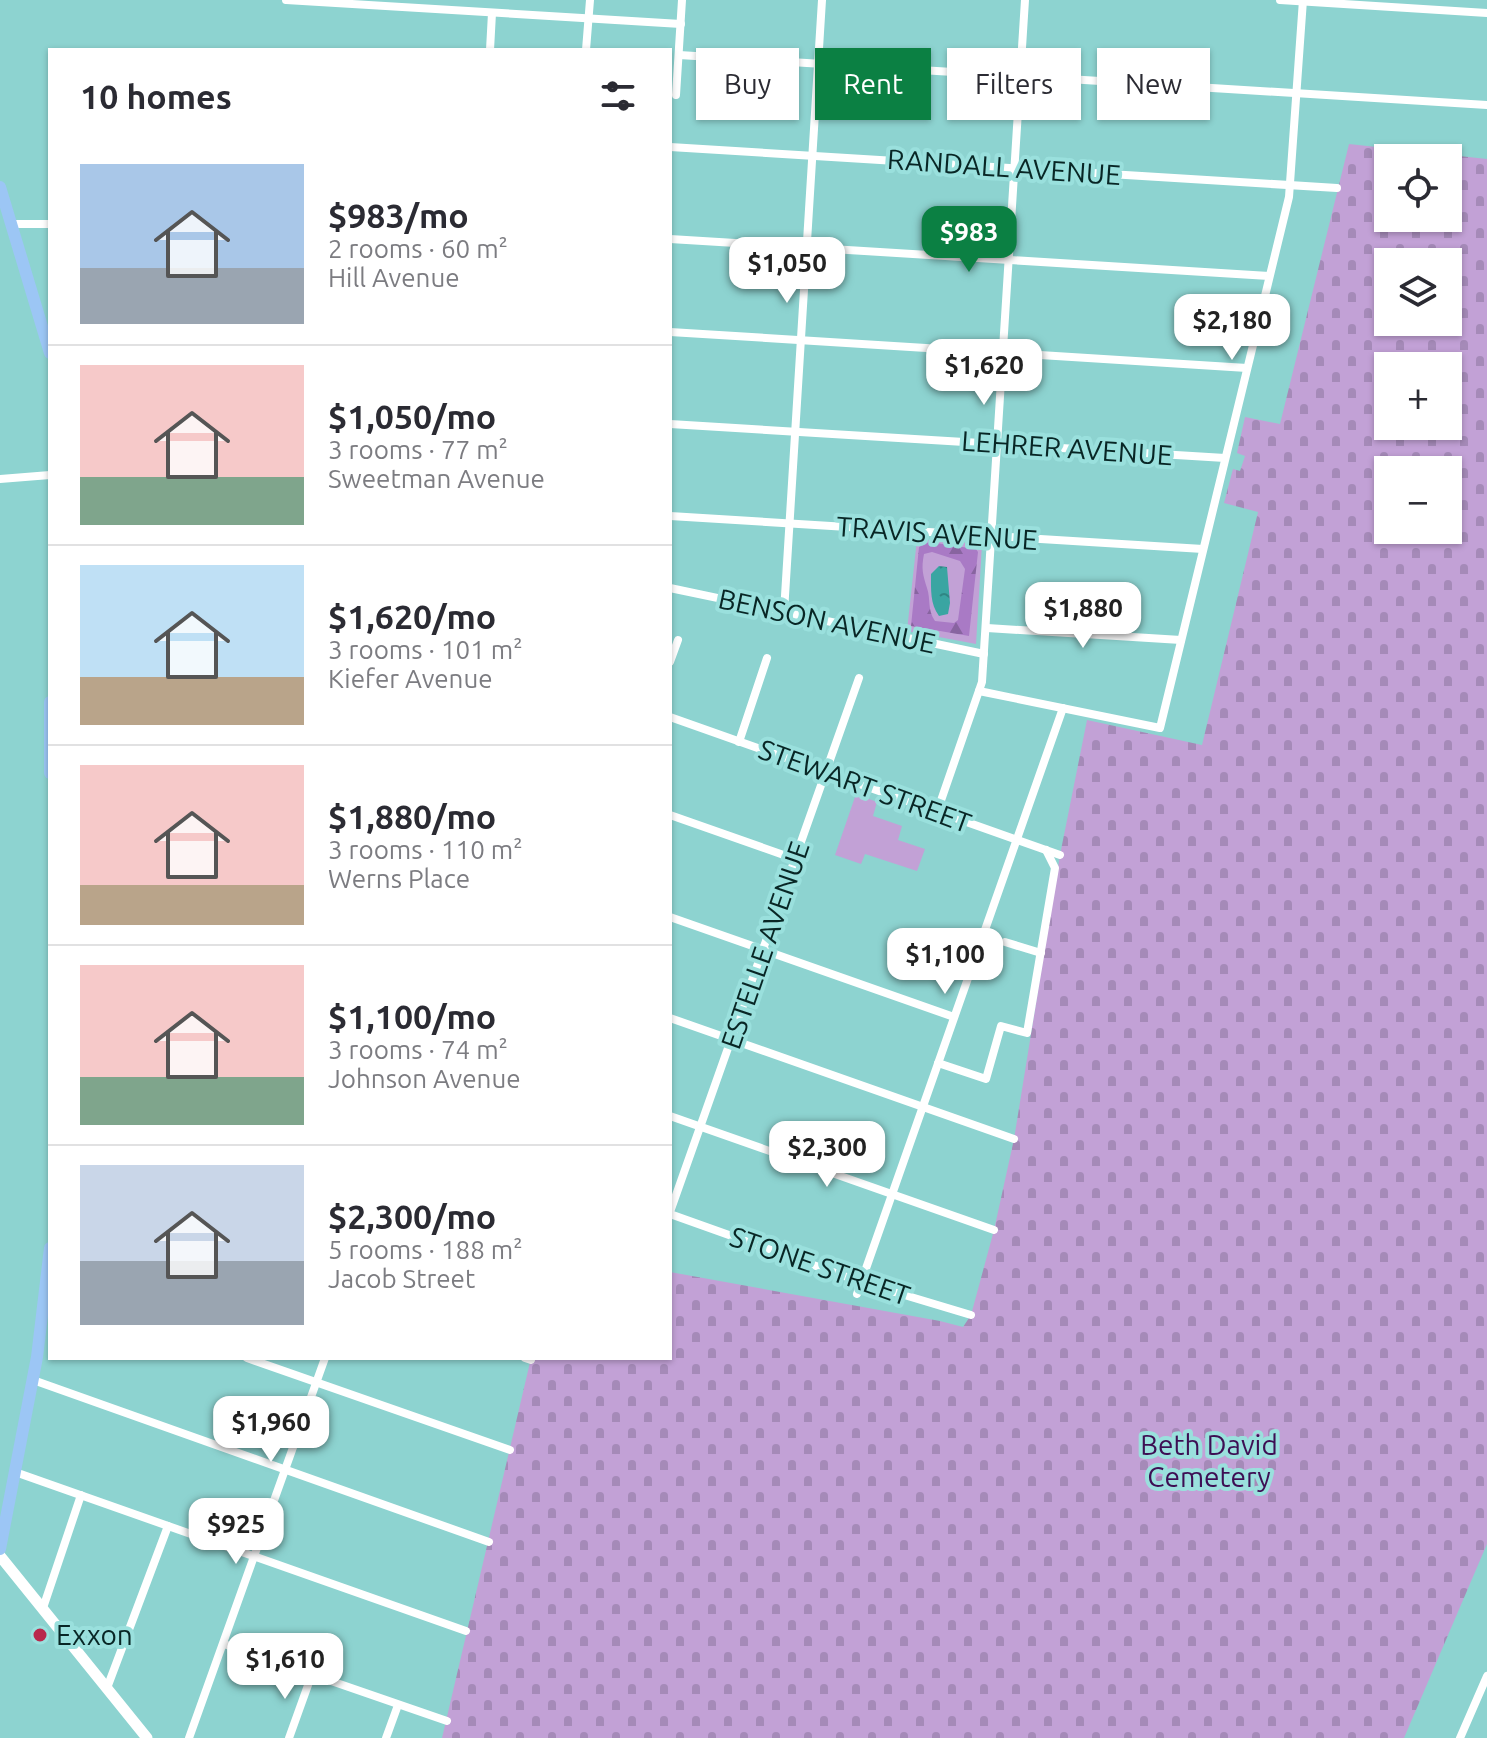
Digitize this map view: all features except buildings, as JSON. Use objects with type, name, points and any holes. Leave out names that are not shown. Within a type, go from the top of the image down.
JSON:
[{"type":"main road","points":[[0,187],[2,203],[44,314],[48,340]]},
{"type":"main road","points":[[0,1549],[48,1288]]},
{"type":"main road","points":[[0,1556],[147,1738]]},
{"type":"street","points":[[286,0],[405,4],[495,13],[681,24]]},
{"type":"street","points":[[490,48],[498,0]]},
{"type":"street","points":[[586,48],[590,0]]},
{"type":"street","points":[[676,95],[682,0]]},
{"type":"street","points":[[819,48],[822,0]]},
{"type":"street","points":[[1022,48],[1025,0]]},
{"type":"street","points":[[1280,0],[1487,13]]},
{"type":"street","points":[[979,691],[1160,728],[1291,185],[1303,1]]},
{"type":"street","points":[[679,55],[815,64]]},
{"type":"street","points":[[1081,80],[1487,105]]},
{"type":"street","points":[[784,612],[815,119]]},
{"type":"street","points":[[937,812],[979,691],[984,654],[1018,120]]},
{"type":"street","name":"RANDALL AVENUE","points":[[672,147],[1337,188]]},
{"type":"street","points":[[12,224],[48,224]]},
{"type":"street","points":[[672,239],[1269,276]]},
{"type":"street","points":[[672,332],[1247,368]]},
{"type":"street","name":"LEHRER AVENUE","points":[[672,424],[1225,458]]},
{"type":"street","points":[[0,479],[48,475]]},
{"type":"street","name":"TRAVIS AVENUE","points":[[672,516],[1203,549]]},
{"type":"street","name":"BENSON AVENUE","points":[[672,588],[984,654]]},
{"type":"street","points":[[987,628],[1181,640]]},
{"type":"street","points":[[672,656],[678,640]]},
{"type":"street","points":[[739,742],[767,658]]},
{"type":"street","name":"ESTELLE AVENUE","points":[[672,1207],[859,678]]},
{"type":"street","points":[[857,1294],[1063,708]]},
{"type":"street","name":"STEWART STREET","points":[[672,718],[1060,855]]},
{"type":"street","points":[[672,816],[795,859]]},
{"type":"street","points":[[938,1063],[986,1079],[1001,1026],[1027,1033],[1055,868],[1046,850]]},
{"type":"street","points":[[672,918],[954,1017]]},
{"type":"street","points":[[1005,942],[1041,953]]},
{"type":"street","points":[[672,1019],[1014,1139]]},
{"type":"street","points":[[672,1117],[994,1230]]},
{"type":"street","name":"STONE STREET","points":[[672,1214],[861,1282],[971,1315]]},
{"type":"street","points":[[253,1360],[510,1450]]},
{"type":"street","points":[[189,1738],[324,1360]]},
{"type":"street","points":[[33,1380],[489,1542]]},
{"type":"street","points":[[15,1472],[466,1631]]},
{"type":"street","points":[[43,1608],[81,1495]]},
{"type":"street","points":[[107,1688],[168,1526]]},
{"type":"street","points":[[224,1644],[447,1721]]},
{"type":"street","points":[[289,1738],[312,1674]]},
{"type":"street","points":[[1460,1738],[1487,1676]]},
{"type":"street","points":[[386,1738],[398,1705]]},
{"type":"green space","name":"Beth David Cemetery","points":[[1349,144],[1374,147],[1374,232],[1462,232],[1462,156],[1487,159],[1487,1544],[1404,1738],[442,1738],[531,1360],[672,1360],[672,1272],[963,1327],[971,1315],[1014,1139],[1060,855],[1087,720],[1202,745],[1258,512],[1224,503],[1233,469],[1240,471],[1245,456],[1237,453],[1245,417],[1280,424]]},
{"type":"green space","points":[[917,539],[982,544],[976,644],[907,631]]},
{"type":"green space","points":[[929,542],[976,549],[978,552],[969,636],[911,626],[919,547]],"holes":[[[932,552],[960,561],[965,569],[958,620],[954,623],[935,621],[923,572],[924,554]]]},
{"type":"green space","points":[[856,794],[877,802],[873,816],[902,826],[898,840],[925,849],[917,871],[865,854],[861,864],[835,855]]},
{"type":"water","points":[[939,566],[947,567],[950,603],[948,614],[939,616],[933,601],[931,574]]},
{"type":"place","name":"Exxon","points":[[40,1635]]}]
